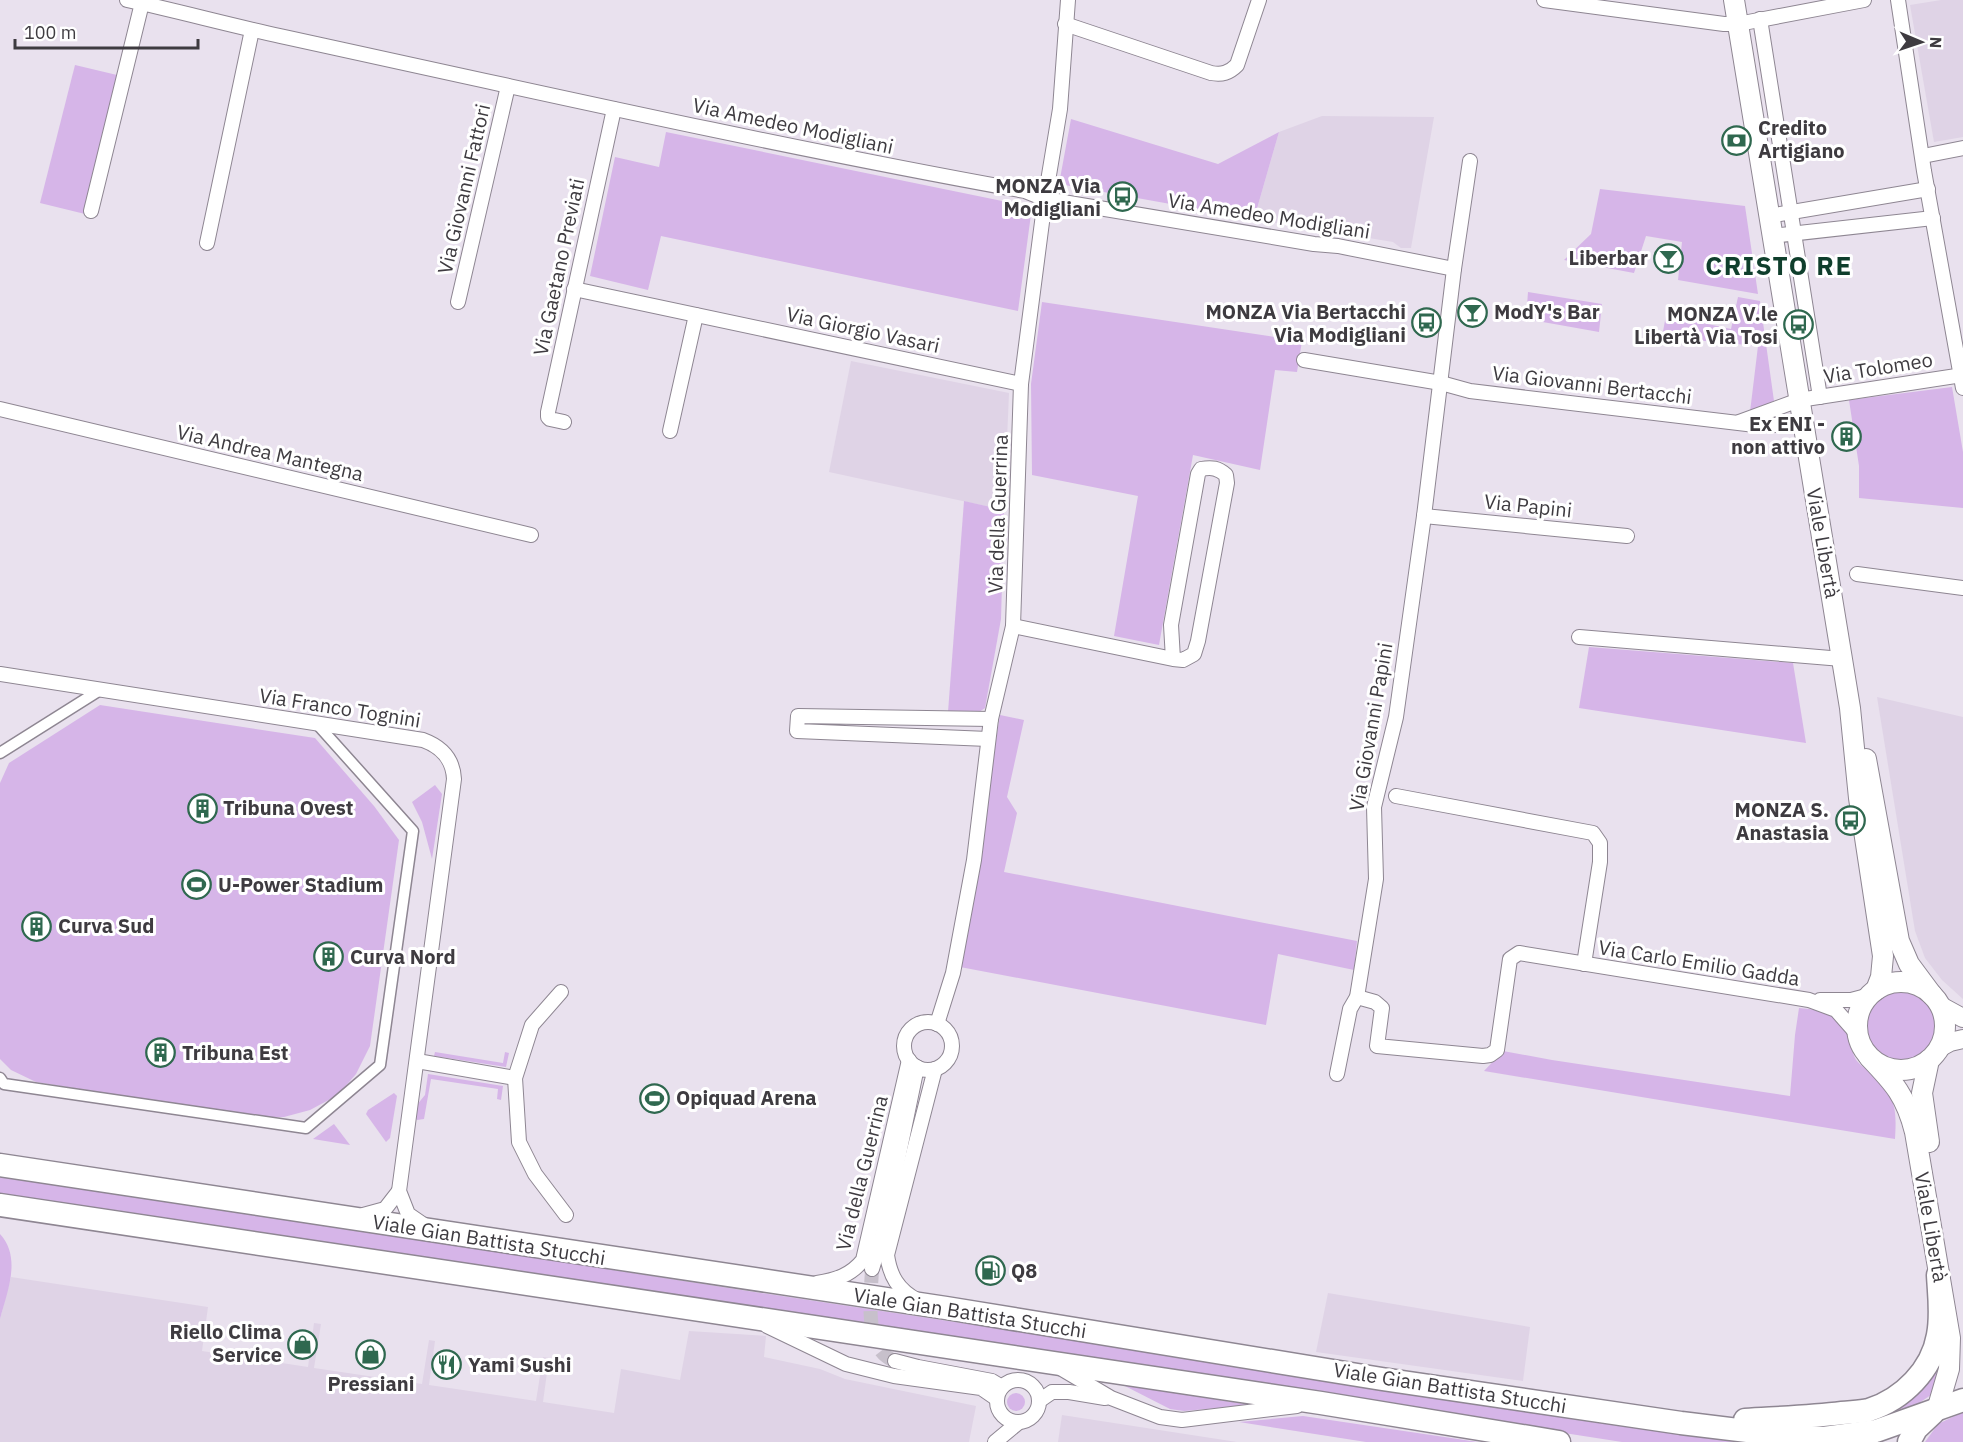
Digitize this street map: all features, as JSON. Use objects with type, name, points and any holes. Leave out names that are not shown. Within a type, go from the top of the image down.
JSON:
[{"type":"main road","name":"Viale Libertà","points":[[1734,0],[1850,708],[1859,798],[1883,956],[1881,977],[1873,992]]},
{"type":"main road","name":"Viale Libertà","points":[[1850,708],[1868,765],[1899,941],[1909,964],[1936,1000]]},
{"type":"main road","points":[[1904,982],[1919,986],[1936,1000],[1944,1026],[1943,1038],[1934,1054],[1914,1068],[1899,1070],[1883,1066],[1869,1057],[1857,1034],[1859,1013],[1873,992],[1890,983],[1904,982]]},
{"type":"main road","name":"Viale Libertà","points":[[1934,1054],[1922,1087],[1923,1105],[1954,1294],[1963,1334]]},
{"type":"main road","name":"Viale Libertà","points":[[1869,1057],[1898,1089],[1912,1121],[1947,1317],[1951,1354],[1946,1383],[1937,1410]]},
{"type":"main road","name":"Viale Gian Battista Stucchi","points":[[0,1165],[798,1286],[1382,1379],[1681,1423],[1796,1437],[1824,1438],[1876,1431],[1963,1400]]},
{"type":"main road","name":"Viale Gian Battista Stucchi","points":[[0,1205],[1321,1403],[1559,1442]]},
{"type":"main road","points":[[1681,1423],[1821,1416],[1868,1410],[1888,1401],[1917,1379],[1934,1351],[1940,1324],[1938,1275]]},
{"type":"main road","name":"Viale Gian Battista Stucchi","points":[[1909,1442],[1920,1424],[1937,1410]]},
{"type":"street","name":"Via Amedeo Modigliani","points":[[127,0],[252,30],[614,109],[873,163],[1025,191],[1045,199],[1314,244],[1338,246],[1454,269]]},
{"type":"street","name":"Via della Guerrina","points":[[937,1024],[953,973],[974,860],[991,719],[1013,626],[1021,384],[1045,199],[1060,109],[1068,0]]},
{"type":"street","points":[[1065,24],[1210,74],[1221,75],[1231,71],[1237,65],[1259,0]]},
{"type":"street","points":[[1544,0],[1712,24],[1738,24],[1864,0]]},
{"type":"street","points":[[1898,0],[1928,189],[1962,379]]},
{"type":"street","points":[[92,211],[142,3]]},
{"type":"street","points":[[1760,19],[1820,397]]},
{"type":"street","points":[[207,243],[252,30]]},
{"type":"street","name":"Via Giovanni Fattori","points":[[458,302],[508,86]]},
{"type":"street","name":"Via Gaetano Previati","points":[[564,422],[550,419],[548,412],[614,109]]},
{"type":"street","points":[[1923,156],[1963,148]]},
{"type":"street","points":[[1441,383],[1454,269],[1470,161]]},
{"type":"street","points":[[1769,216],[1928,189]]},
{"type":"street","points":[[1772,236],[1933,218]]},
{"type":"street","name":"Via Giorgio Vasari","points":[[574,289],[1021,384]]},
{"type":"street","points":[[670,431],[696,315]]},
{"type":"street","name":"Via Giovanni Bertacchi","points":[[1304,360],[1441,383],[1470,391],[1767,426],[1803,425]]},
{"type":"street","name":"Via Tolomeo","points":[[1799,400],[1962,379]]},
{"type":"street","name":"Via Giovanni Papini","points":[[1337,1074],[1350,1009],[1357,997],[1376,879],[1374,807],[1396,717],[1441,383]]},
{"type":"street","name":"Via Giovanni Bertacchi","points":[[1739,422],[1799,400]]},
{"type":"street","name":"Via Andrea Mantegna","points":[[0,409],[531,535]]},
{"type":"street","points":[[1013,626],[1173,659],[1183,660],[1194,654],[1227,483],[1226,475],[1219,469],[1201,469],[1198,474],[1171,625],[1173,659]]},
{"type":"street","name":"Via Papini","points":[[1424,516],[1627,536]]},
{"type":"street","points":[[1857,574],[1963,588]]},
{"type":"street","points":[[1579,637],[1842,659]]},
{"type":"street","name":"Via Franco Tognini","points":[[0,674],[423,740],[435,744],[442,750],[454,766],[453,790],[399,1191]]},
{"type":"street","points":[[0,753],[100,690]]},
{"type":"street","points":[[988,739],[797,732],[798,716],[991,719]]},
{"type":"street","points":[[0,1078],[4,1084],[306,1128],[380,1065],[413,831],[318,725]]},
{"type":"street","name":"Via Carlo Emilio Gadda","points":[[1396,796],[1593,833],[1600,843],[1600,862],[1584,964]]},
{"type":"street","name":"Via Carlo Emilio Gadda","points":[[1357,997],[1375,1002],[1382,1008],[1377,1046],[1483,1056],[1490,1055],[1497,1050],[1510,959],[1519,953],[1809,1000],[1851,1000],[1873,992]]},
{"type":"street","points":[[561,992],[532,1025],[515,1078],[519,1142],[535,1174],[566,1215]]},
{"type":"street","name":"Via Carlo Emilio Gadda","points":[[1809,1000],[1836,1010],[1857,1034]]},
{"type":"street","points":[[1936,1000],[1963,1018]]},
{"type":"street","points":[[921,1023],[937,1024],[949,1035],[951,1052],[942,1066],[928,1070],[913,1064],[904,1047],[908,1033],[921,1023]]},
{"type":"street","points":[[1934,1054],[1950,1042],[1963,1039]]},
{"type":"street","points":[[417,1061],[515,1078]]},
{"type":"street","name":"Via della Guerrina","points":[[872,1269],[882,1236],[913,1064]]},
{"type":"street","name":"Via della Guerrina","points":[[798,1286],[834,1280],[856,1269],[864,1260],[913,1064]]},
{"type":"street","points":[[930,1307],[908,1295],[897,1285],[889,1272],[887,1255],[934,1069]]},
{"type":"street","points":[[353,1219],[386,1209],[399,1191]]},
{"type":"street","points":[[399,1191],[408,1214],[433,1231]]},
{"type":"street","points":[[752,1319],[846,1364],[894,1376],[981,1388],[999,1393]]},
{"type":"street","points":[[895,1361],[992,1381],[999,1393],[998,1407],[1001,1414],[1009,1420],[1019,1422],[1035,1414],[1039,1401],[1034,1387],[1029,1383],[1014,1380],[999,1393]]},
{"type":"street","points":[[1049,1362],[1112,1398],[1160,1417],[1182,1420],[1321,1403]]},
{"type":"street","points":[[1039,1401],[1052,1392],[1112,1398]]},
{"type":"street","points":[[994,1442],[1001,1414]]},
{"type":"street","points":[[994,1442],[1019,1422]]},
{"type":"street","points":[[1484,1430],[1503,1442]]},
{"type":"shaded area","points":[[1941,0],[1963,0],[1963,137],[1934,142],[1910,5]]},
{"type":"shaded area","points":[[75,65],[117,75],[85,214],[40,203]]},
{"type":"shaded area","points":[[1322,116],[1434,117],[1411,248],[1401,248],[1393,242],[1254,219],[1279,132]]},
{"type":"shaded area","points":[[1071,119],[1218,164],[1279,132],[1254,219],[1059,184]]},
{"type":"shaded area","points":[[666,132],[1032,207],[1018,311],[661,236],[648,290],[590,276],[615,157],[659,167]]},
{"type":"shaded area","points":[[1600,189],[1745,206],[1758,294],[1678,280],[1682,242],[1646,236],[1634,273],[1564,260],[1591,234]]},
{"type":"shaded area","points":[[1528,292],[1602,304],[1599,332],[1526,319]]},
{"type":"shaded area","points":[[1738,297],[1760,301],[1774,401],[1750,412],[1758,346],[1662,337],[1666,315],[1731,329]]},
{"type":"shaded area","points":[[1042,302],[1302,341],[1297,372],[1275,370],[1260,470],[1193,455],[1159,645],[1114,636],[1138,496],[1032,475],[1031,384]]},
{"type":"shaded area","points":[[851,361],[1009,393],[1004,510],[829,472]]},
{"type":"shaded area","points":[[1952,387],[1963,452],[1963,508],[1859,498],[1859,466],[1849,400]]},
{"type":"shaded area","points":[[964,501],[1004,510],[1001,619],[985,708],[979,712],[948,712]]},
{"type":"shaded area","points":[[1589,647],[1793,663],[1806,743],[1579,708]]},
{"type":"shaded area","points":[[1877,697],[1963,717],[1963,999],[1942,980],[1925,958],[1915,931]]},
{"type":"shaded area","name":"U-Power Stadium","points":[[100,705],[315,738],[374,806],[399,840],[370,1046],[356,1074],[338,1095],[310,1110],[284,1117],[256,1117],[36,1082],[11,1070],[0,1059],[0,783],[9,763]]},
{"type":"shaded area","points":[[1000,715],[1024,720],[1007,797],[1017,813],[1004,872],[1357,941],[1354,970],[1278,954],[1266,1025],[960,967]]},
{"type":"shaded area","points":[[435,785],[442,794],[432,859],[422,822],[412,802]]},
{"type":"shaded area","points":[[1900,991],[1913,994],[1925,1001],[1932,1013],[1935,1026],[1932,1039],[1925,1051],[1913,1058],[1900,1061],[1887,1058],[1875,1051],[1868,1039],[1865,1026],[1868,1013],[1875,1001],[1887,994]]},
{"type":"shaded area","points":[[1799,1008],[1824,1012],[1842,1024],[1856,1059],[1890,1095],[1895,1110],[1895,1139],[1484,1071],[1503,1051],[1790,1096]]},
{"type":"shaded area","points":[[435,1052],[503,1063],[505,1052],[509,1053],[506,1067],[434,1056]]},
{"type":"shaded area","points":[[428,1074],[503,1086],[501,1100],[497,1099],[498,1089],[431,1079],[424,1119],[417,1120],[416,1106],[425,1095]]},
{"type":"shaded area","points":[[394,1093],[397,1096],[390,1138],[386,1142],[366,1114],[368,1110]]},
{"type":"shaded area","points":[[334,1124],[350,1145],[313,1139]]},
{"type":"shaded area","points":[[0,1174],[748,1291],[1714,1436],[1768,1442],[1622,1442],[747,1305],[0,1197]]},
{"type":"shaded area","points":[[0,1234],[7,1243],[12,1264],[9,1287],[0,1319]]},
{"type":"shaded area","points":[[11,1277],[208,1307],[202,1351],[308,1367],[314,1323],[321,1324],[314,1368],[422,1384],[429,1340],[435,1341],[429,1385],[536,1401],[543,1357],[549,1358],[543,1402],[614,1413],[621,1369],[680,1380],[689,1331],[766,1336],[764,1357],[820,1369],[845,1379],[976,1406],[969,1442],[0,1442],[0,1319]]},
{"type":"shaded area","points":[[1328,1293],[1530,1327],[1523,1381],[1316,1352]]},
{"type":"shaded area","points":[[1938,1363],[1940,1370],[1931,1395],[1919,1403],[1868,1420]]},
{"type":"shaded area","points":[[1123,1385],[1252,1405],[1184,1411],[1170,1409]]},
{"type":"shaded area","points":[[1012,1393],[1020,1393],[1025,1398],[1023,1409],[1012,1411],[1007,1406],[1007,1398]]},
{"type":"shaded area","points":[[1963,1412],[1963,1442],[1925,1442],[1938,1424]]},
{"type":"shaded area","points":[[1062,1415],[1237,1442],[1058,1442]]},
{"type":"shaded area","points":[[1303,1416],[1478,1442],[1366,1442],[1239,1422]]},
{"type":"tunnel","points":[[872,1269],[870,1307],[873,1334],[885,1355],[895,1361]]},
{"type":"place","name":"Credito Artigiano","points":[[1737,140]]},
{"type":"place","name":"MONZA Via Modigliani","points":[[1122,197]]},
{"type":"place","name":"Liberbar","points":[[1669,258]]},
{"type":"place","name":"ModY's Bar","points":[[1473,312]]},
{"type":"place","name":"MONZA Via Bertacchi Via Modigliani","points":[[1427,323]]},
{"type":"place","name":"MONZA V.le Libertà Via Tosi","points":[[1799,325]]},
{"type":"place","name":"Ex ENI - non attivo","points":[[1846,436]]},
{"type":"place","name":"Tribuna Ovest","points":[[202,808]]},
{"type":"place","name":"MONZA S. Anastasia","points":[[1850,821]]},
{"type":"place","name":"U-Power Stadium","points":[[197,885]]},
{"type":"place","name":"Curva Sud","points":[[37,926]]},
{"type":"place","name":"Curva Nord","points":[[329,957]]},
{"type":"place","name":"Tribuna Est","points":[[161,1053]]},
{"type":"place","name":"Opiquad Arena","points":[[655,1098]]},
{"type":"place","name":"Q8","points":[[990,1271]]},
{"type":"place","name":"Riello Clima Service","points":[[303,1344]]},
{"type":"place","name":"Pressiani","points":[[371,1354]]},
{"type":"place","name":"Yami Sushi","points":[[447,1365]]},
{"type":"district","name":"CRISTO RE","points":[[1779,266]]}]
